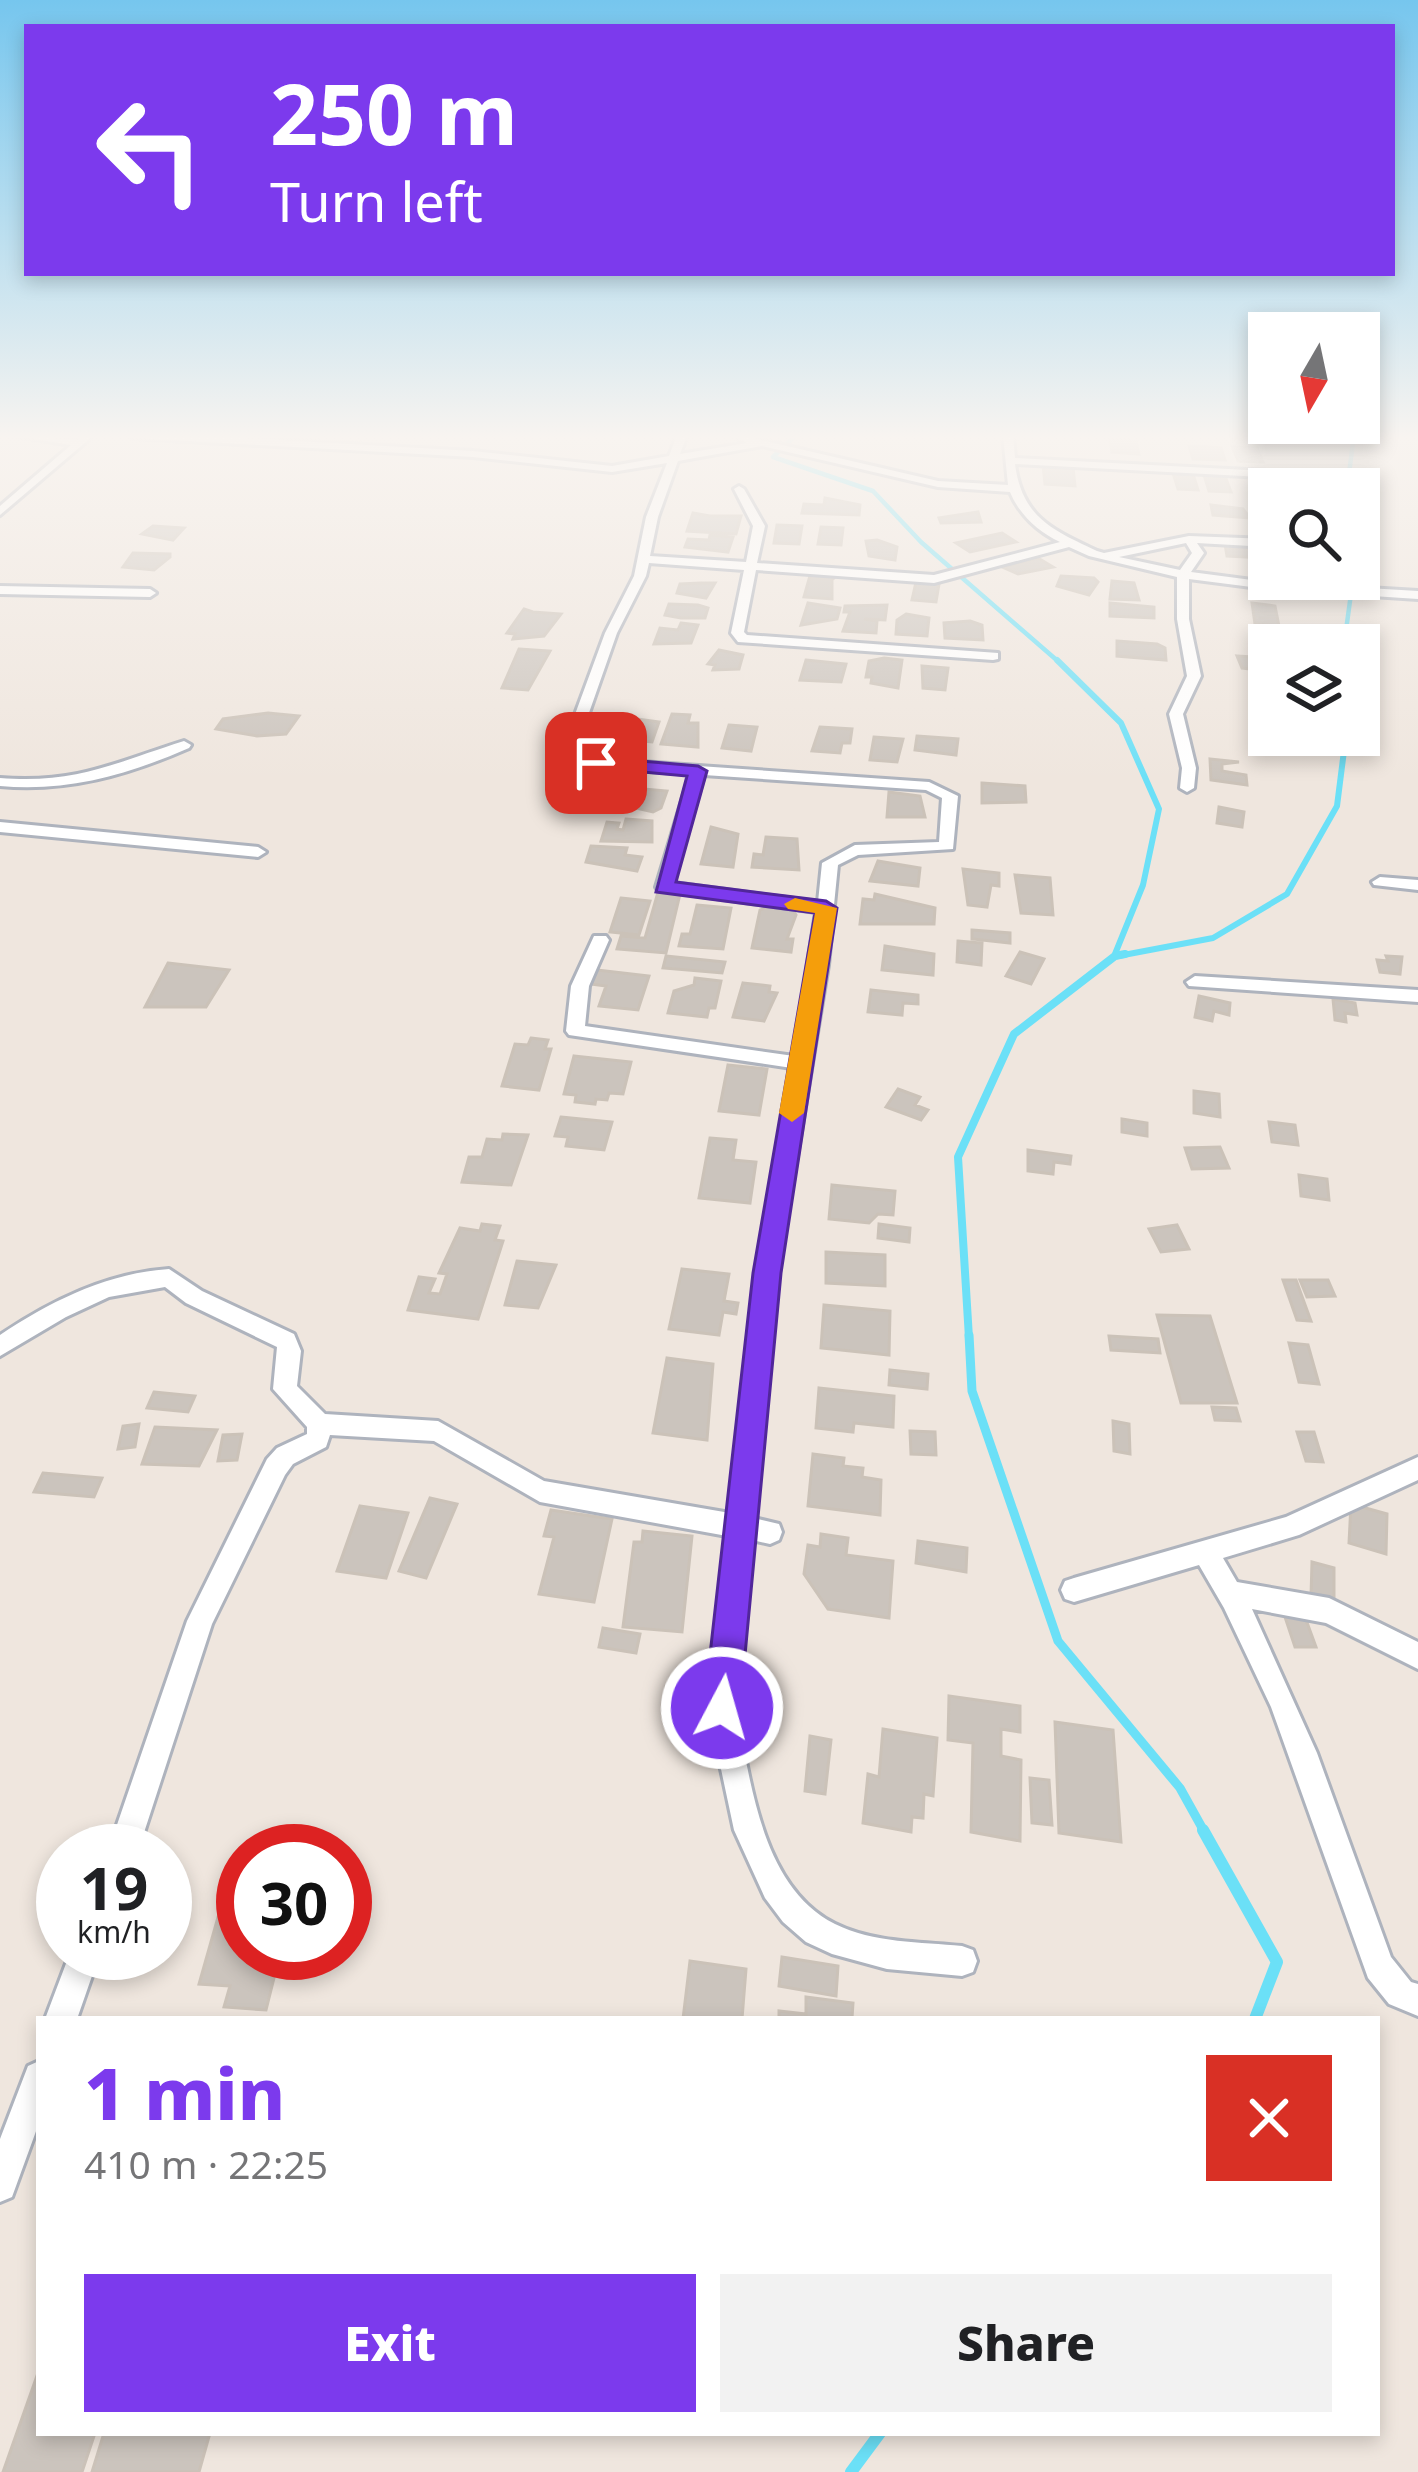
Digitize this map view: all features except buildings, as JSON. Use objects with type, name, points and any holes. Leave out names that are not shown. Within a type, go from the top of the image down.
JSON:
[{"type":"street","points":[[646,550],[569,747],[573,755],[596,763],[929,786],[950,796],[947,846],[855,850],[830,863],[767,1273],[722,1708],[734,1776],[771,1886],[818,1932],[873,1949],[962,1961]]},
{"type":"street","points":[[754,550],[737,633],[743,639],[993,656]]},
{"type":"street","points":[[644,559],[934,579],[1042,550]]},
{"type":"street","points":[[1089,550],[1184,575],[1418,595]]},
{"type":"street","points":[[1104,556],[1132,550]]},
{"type":"street","points":[[1187,788],[1189,768],[1176,714],[1194,676],[1183,619],[1184,575],[1196,550]]},
{"type":"street","points":[[0,590],[150,592]]},
{"type":"street","points":[[0,782],[69,784],[137,766],[184,745]]},
{"type":"street","points":[[698,771],[664,887],[826,908]]},
{"type":"street","points":[[0,827],[258,852]]},
{"type":"street","points":[[1380,881],[1418,885]]},
{"type":"street","points":[[600,940],[580,986],[575,1030],[800,1063]]},
{"type":"street","points":[[1195,982],[1418,997]]},
{"type":"street","points":[[0,1347],[73,1305],[145,1279],[169,1278],[194,1297],[286,1341],[285,1389],[319,1424],[438,1432],[540,1491],[770,1532]]},
{"type":"street","points":[[0,1361],[58,1325],[73,1305]]},
{"type":"street","points":[[132,1824],[215,1586],[276,1467],[285,1456],[318,1440],[319,1424]]},
{"type":"street","points":[[1074,1590],[1290,1527],[1418,1468]]},
{"type":"street","points":[[1204,1550],[1232,1593],[1292,1715],[1379,1967],[1400,1993],[1418,2000]]},
{"type":"street","points":[[1232,1593],[1329,1611],[1418,1657]]},
{"type":"street","points":[[62,2016],[75,1980]]},
{"type":"street","points":[[0,2185],[36,2086]]},
{"type":"waterway","points":[[931,550],[1060,663]]},
{"type":"waterway","points":[[1347,624],[1350,600]]},
{"type":"waterway","points":[[1057,660],[1121,723],[1159,809],[1143,885],[1115,954]]},
{"type":"waterway","points":[[1114,957],[1213,938],[1287,894],[1337,806],[1343,756]]},
{"type":"waterway","points":[[1114,957],[1125,954]]},
{"type":"waterway","points":[[969,1338],[958,1157],[1014,1034],[1114,957]]},
{"type":"waterway","points":[[969,1335],[972,1391],[1058,1641],[1180,1788],[1205,1833]]},
{"type":"waterway","points":[[1203,1830],[1277,1962],[1256,2016]]},
{"type":"waterway","points":[[851,2472],[878,2436]]},
{"type":"slow traffic","points":[[792,1113],[826,908],[795,904]]},
{"type":"route","points":[[596,763],[698,771],[661,884],[664,887],[826,908],[767,1273],[722,1708]]}]
